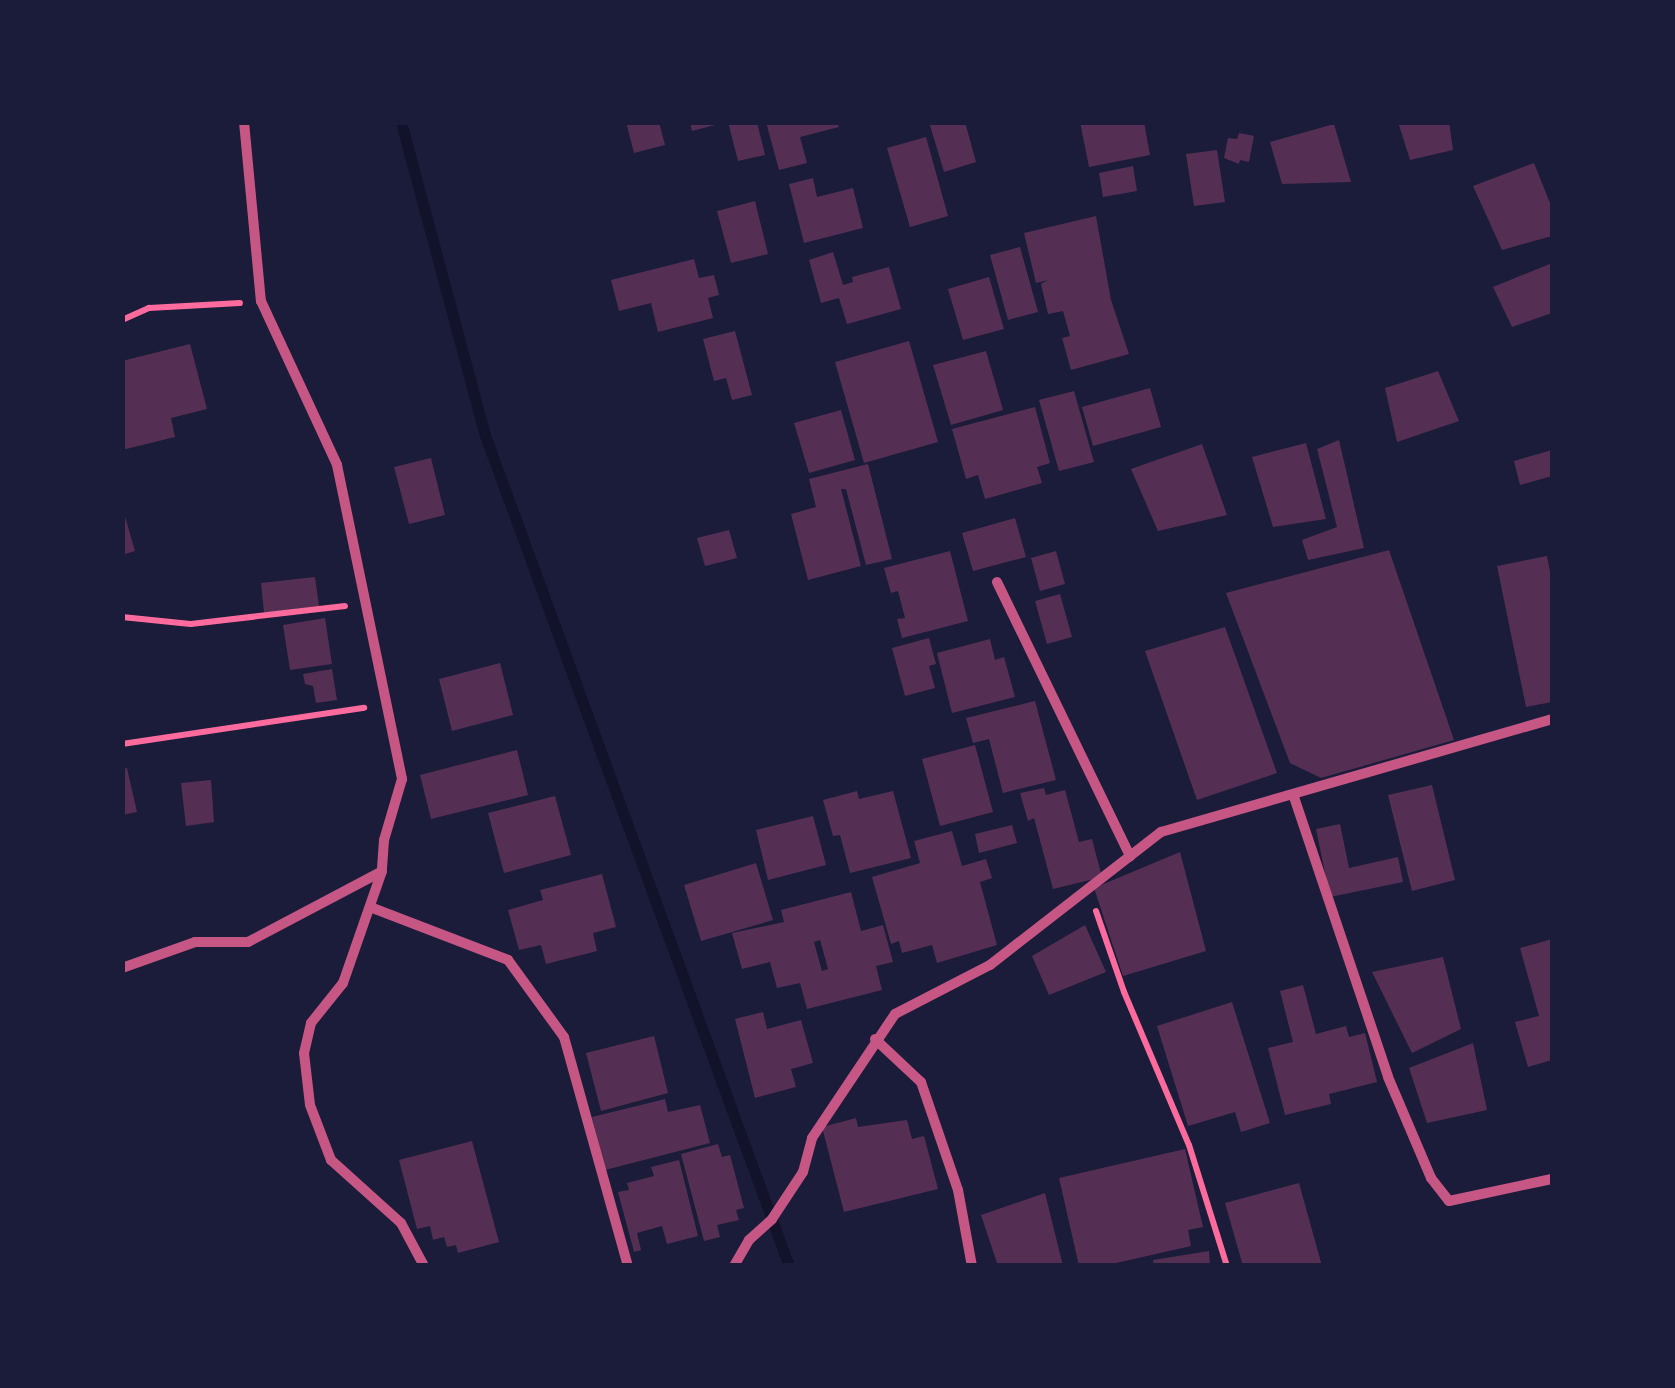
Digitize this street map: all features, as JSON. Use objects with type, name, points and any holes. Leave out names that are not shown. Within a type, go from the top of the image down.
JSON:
[{"type":"street","points":[[244,122],[262,301],[337,465],[402,779],[384,840],[382,871],[344,983],[310,1023],[304,1053],[310,1105],[331,1160],[401,1223],[424,1266]]},
{"type":"street","points":[[997,582],[1130,856]]},
{"type":"street","points":[[734,1266],[750,1240],[772,1220],[802,1172],[812,1138],[875,1038],[895,1014],[990,965],[1162,832],[1294,797],[1552,719]]},
{"type":"street","points":[[1294,797],[1388,1077],[1431,1178],[1448,1201],[1552,1179]]},
{"type":"street","points":[[122,968],[195,942],[248,942],[382,871]]},
{"type":"street","points":[[370,907],[508,960],[564,1036],[628,1266]]},
{"type":"street","points":[[875,1038],[921,1082],[958,1190],[972,1266]]},
{"type":"path","points":[[122,320],[150,308],[262,301]]},
{"type":"path","points":[[122,617],[192,624],[364,604]]},
{"type":"path","points":[[122,744],[385,705]]},
{"type":"path","points":[[1084,895],[1093,902],[1124,992],[1189,1145],[1227,1266]]},
{"type":"building","points":[[626,122],[659,122],[665,145],[634,153]]},
{"type":"building","points":[[690,122],[719,122],[719,124],[692,131]]},
{"type":"building","points":[[728,122],[757,122],[765,155],[738,161]]},
{"type":"building","points":[[766,122],[837,122],[839,127],[800,137],[807,163],[779,170]]},
{"type":"building","points":[[929,122],[965,122],[976,162],[944,172]]},
{"type":"building","points":[[1080,122],[1144,122],[1150,155],[1089,167]]},
{"type":"building","points":[[1398,122],[1449,122],[1453,150],[1410,160]]},
{"type":"building","points":[[1334,124],[1351,182],[1282,184],[1270,142]]},
{"type":"building","points":[[1239,133],[1254,136],[1249,162],[1240,160],[1239,164],[1224,158],[1228,138],[1237,139]]},
{"type":"building","points":[[926,137],[948,216],[910,227],[887,148]]},
{"type":"building","points":[[1217,150],[1225,202],[1194,206],[1186,154]]},
{"type":"building","points":[[1534,163],[1552,208],[1552,236],[1502,250],[1473,186]]},
{"type":"building","points":[[1133,166],[1137,191],[1103,197],[1099,173]]},
{"type":"building","points":[[813,178],[817,197],[853,188],[863,228],[804,243],[789,184]]},
{"type":"building","points":[[755,201],[768,254],[731,263],[717,211]]},
{"type":"building","points":[[1096,216],[1111,300],[1129,354],[1071,370],[1062,338],[1070,336],[1063,311],[1048,314],[1041,284],[1048,280],[1036,283],[1024,233]]},
{"type":"building","points":[[1020,247],[1038,312],[1008,320],[990,255]]},
{"type":"building","points":[[833,252],[843,285],[853,282],[852,277],[889,267],[901,309],[847,324],[839,298],[821,303],[809,260]]},
{"type":"building","points":[[694,259],[699,278],[714,275],[719,295],[708,298],[713,318],[658,332],[651,303],[619,311],[611,280]]},
{"type":"building","points":[[1552,263],[1552,313],[1512,327],[1493,287]]},
{"type":"building","points":[[989,277],[1004,329],[963,340],[948,289]]},
{"type":"building","points":[[735,331],[752,395],[732,400],[726,378],[714,381],[703,339]]},
{"type":"building","points":[[909,341],[938,442],[864,463],[835,362]]},
{"type":"building","points":[[190,344],[207,409],[171,418],[175,437],[122,450],[122,361]]},
{"type":"building","points":[[986,351],[1003,410],[951,425],[933,365]]},
{"type":"building","points":[[1438,371],[1459,421],[1397,442],[1385,388]]},
{"type":"building","points":[[1150,388],[1161,427],[1093,446],[1082,407]]},
{"type":"building","points":[[1074,391],[1094,462],[1059,471],[1039,400]]},
{"type":"building","points":[[1035,407],[1050,463],[1037,467],[1042,483],[985,499],[978,475],[966,479],[952,429]]},
{"type":"building","points":[[841,410],[855,460],[809,473],[794,423]]},
{"type":"building","points":[[1339,440],[1364,548],[1308,560],[1302,540],[1337,527],[1317,449]]},
{"type":"building","points":[[1306,443],[1326,519],[1273,527],[1252,457]]},
{"type":"building","points":[[1202,444],[1227,515],[1158,531],[1131,469]]},
{"type":"building","points":[[1552,450],[1552,476],[1520,485],[1514,461]]},
{"type":"building","points":[[431,458],[445,515],[409,524],[394,467]]},
{"type":"building","points":[[868,464],[892,559],[866,565],[846,489],[841,489],[861,566],[808,580],[791,514],[816,507],[809,479]]},
{"type":"building","points":[[122,506],[135,551],[122,555]]},
{"type":"building","points":[[1015,518],[1026,557],[973,571],[962,533]]},
{"type":"building","points":[[729,530],[737,558],[705,566],[697,538]]},
{"type":"building","points":[[1389,550],[1454,740],[1321,778],[1290,763],[1226,593]]},
{"type":"building","points":[[950,551],[968,621],[902,638],[897,619],[905,618],[898,591],[891,593],[884,568]]},
{"type":"building","points":[[1056,551],[1065,584],[1040,591],[1031,558]]},
{"type":"building","points":[[1547,556],[1552,582],[1552,702],[1526,707],[1497,566]]},
{"type":"building","points":[[315,577],[319,606],[264,613],[261,583]]},
{"type":"building","points":[[1060,594],[1072,637],[1047,644],[1035,601]]},
{"type":"building","points":[[325,618],[332,664],[290,670],[283,625]]},
{"type":"building","points":[[1225,627],[1277,773],[1197,800],[1145,651]]},
{"type":"building","points":[[929,638],[936,664],[929,666],[935,688],[905,696],[892,648]]},
{"type":"building","points":[[990,639],[995,660],[1004,657],[1015,697],[952,713],[937,653]]},
{"type":"building","points":[[500,663],[513,715],[452,731],[439,679]]},
{"type":"building","points":[[332,669],[337,700],[316,703],[313,686],[305,684],[303,674]]},
{"type":"building","points":[[1035,701],[1056,780],[1003,793],[989,739],[973,743],[966,718]]},
{"type":"building","points":[[975,745],[993,812],[940,826],[922,759]]},
{"type":"building","points":[[517,750],[528,795],[431,819],[420,775]]},
{"type":"building","points":[[127,768],[137,812],[122,815],[122,769]]},
{"type":"building","points":[[211,780],[214,822],[186,826],[181,783]]},
{"type":"building","points":[[1432,785],[1455,880],[1412,891],[1388,795]]},
{"type":"building","points":[[1044,788],[1046,795],[1065,790],[1079,842],[1092,839],[1102,877],[1053,889],[1034,818],[1028,821],[1020,793]]},
{"type":"building","points":[[857,791],[859,799],[893,791],[911,858],[850,873],[840,835],[833,836],[823,800]]},
{"type":"building","points":[[555,796],[571,855],[504,873],[488,813]]},
{"type":"building","points":[[813,816],[826,865],[768,880],[756,830]]},
{"type":"building","points":[[1340,824],[1349,868],[1398,857],[1403,882],[1330,897],[1316,829]]},
{"type":"building","points":[[1012,825],[1017,843],[979,853],[975,834]]},
{"type":"building","points":[[952,831],[962,866],[986,859],[992,878],[980,882],[997,945],[937,963],[932,945],[902,953],[899,941],[891,944],[872,877],[920,863],[914,841]]},
{"type":"building","points":[[1180,852],[1206,951],[1123,976],[1094,888]]},
{"type":"building","points":[[756,863],[773,920],[701,941],[684,885]]},
{"type":"building","points":[[602,874],[616,927],[593,933],[597,951],[546,964],[541,945],[519,950],[508,910],[543,900],[540,890]]},
{"type":"building","points":[[851,892],[861,931],[883,925],[893,962],[876,966],[882,990],[807,1009],[800,983],[777,988],[770,962],[742,969],[732,933],[784,922],[781,910]],"holes":[[[820,940],[828,969],[822,971],[814,942]]]},
{"type":"building","points":[[1085,925],[1106,972],[1049,995],[1032,956]]},
{"type":"building","points":[[1552,939],[1552,1060],[1528,1067],[1515,1022],[1539,1016],[1520,948]]},
{"type":"building","points":[[1443,957],[1461,1029],[1412,1053],[1372,972]]},
{"type":"building","points":[[1303,985],[1316,1034],[1346,1026],[1349,1037],[1365,1033],[1377,1082],[1329,1094],[1331,1104],[1285,1115],[1268,1048],[1293,1042],[1280,991]]},
{"type":"building","points":[[1232,1002],[1270,1123],[1241,1132],[1235,1112],[1188,1126],[1157,1026]]},
{"type":"building","points":[[763,1012],[767,1029],[801,1020],[813,1063],[791,1069],[796,1087],[755,1098],[735,1019]]},
{"type":"building","points":[[654,1036],[668,1093],[601,1111],[586,1053]]},
{"type":"building","points":[[1473,1043],[1487,1110],[1427,1123],[1409,1068]]},
{"type":"building","points":[[665,1099],[668,1112],[700,1105],[710,1143],[605,1170],[592,1117]]},
{"type":"building","points":[[856,1118],[858,1127],[907,1120],[912,1139],[924,1136],[938,1189],[844,1212],[822,1127]]},
{"type":"building","points":[[472,1141],[499,1242],[458,1253],[456,1245],[447,1247],[444,1237],[433,1240],[430,1226],[417,1229],[399,1160]]},
{"type":"building","points":[[718,1144],[722,1157],[730,1155],[744,1208],[736,1210],[739,1220],[717,1225],[720,1237],[704,1241],[681,1154]]},
{"type":"building","points":[[1185,1149],[1203,1227],[1188,1230],[1191,1246],[1103,1266],[1079,1266],[1059,1178]]},
{"type":"building","points":[[679,1160],[698,1236],[667,1244],[662,1226],[637,1233],[641,1250],[634,1252],[618,1192],[629,1190],[627,1183],[654,1176],[651,1167]]},
{"type":"building","points":[[1299,1183],[1322,1266],[1243,1266],[1225,1203]]},
{"type":"building","points":[[1045,1193],[1063,1266],[998,1266],[981,1215]]},
{"type":"building","points":[[1209,1251],[1210,1266],[1154,1266],[1153,1260]]},
{"type":"waterway","points":[[401,122],[485,435],[789,1266]]}]
